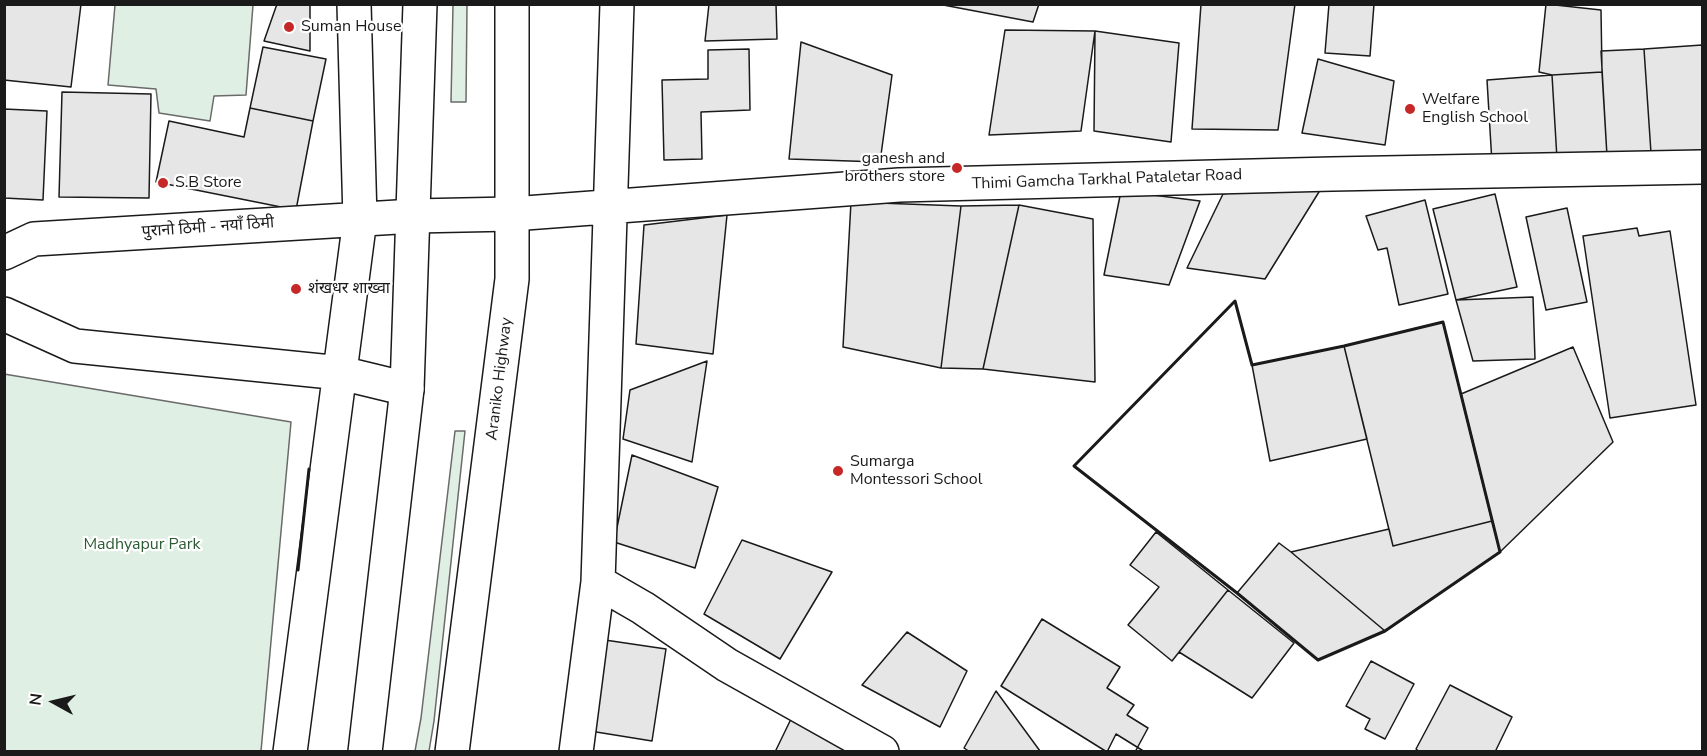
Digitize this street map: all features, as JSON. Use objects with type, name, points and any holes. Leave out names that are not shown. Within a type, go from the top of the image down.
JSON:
[{"type":"main road","points":[[290,752],[360,219],[354,4]]},
{"type":"main road","points":[[364,752],[407,388],[420,4]]},
{"type":"main road","name":"Araniko Highway","points":[[452,752],[512,279],[513,4]]},
{"type":"main road","points":[[576,752],[598,582],[617,4]]},
{"type":"main road","name":"Thimi Gamcha Tarkhal Pataletar Road","points":[[414,216],[512,214],[899,185],[1702,167]]},
{"type":"main road","name":"पुरानो ठिमी - नयाँ ठिमी","points":[[4,253],[34,239],[414,216]]},
{"type":"main road","points":[[4,314],[75,346],[341,373],[407,388]]},
{"type":"main road","points":[[598,582],[643,608],[727,665],[882,752]]},
{"type":"green space","points":[[115,5],[253,5],[246,95],[214,96],[210,121],[159,113],[156,89],[108,85]]},
{"type":"green space","points":[[453,5],[467,5],[466,102],[451,102]]},
{"type":"green space","name":"Madhyapur Park","points":[[4,374],[291,422],[261,751],[5,751]]},
{"type":"green space","points":[[455,431],[465,431],[434,721],[429,751],[415,751],[421,718]]},
{"type":"building","points":[[4,4],[81,4],[71,87],[4,80]]},
{"type":"building","name":"Suman House","points":[[277,4],[310,4],[310,51],[264,41]]},
{"type":"building","points":[[709,4],[776,4],[777,39],[705,41]]},
{"type":"building","points":[[938,4],[1039,4],[1033,22]]},
{"type":"building","points":[[1201,4],[1295,4],[1278,130],[1192,129]]},
{"type":"building","points":[[1329,4],[1374,4],[1370,56],[1325,53]]},
{"type":"building","points":[[1546,4],[1601,10],[1602,72],[1552,75],[1539,72]]},
{"type":"building","points":[[1005,30],[1095,31],[1081,131],[989,135]]},
{"type":"building","points":[[1095,31],[1179,43],[1171,142],[1094,131]]},
{"type":"building","points":[[801,42],[892,75],[880,162],[789,159]]},
{"type":"building","points":[[1702,45],[1702,150],[1651,153],[1644,49]]},
{"type":"building","points":[[263,47],[326,59],[313,121],[250,108]]},
{"type":"building","points":[[749,49],[750,110],[701,112],[702,159],[664,160],[662,80],[708,79],[708,50]]},
{"type":"building","points":[[1644,49],[1651,153],[1607,156],[1601,51]]},
{"type":"building","points":[[1318,59],[1394,81],[1385,145],[1302,133]]},
{"type":"building","points":[[1602,72],[1607,156],[1557,159],[1552,75]]},
{"type":"building","points":[[1552,75],[1557,159],[1492,163],[1487,80]]},
{"type":"building","points":[[62,92],[151,94],[149,198],[59,197]]},
{"type":"building","points":[[250,108],[313,121],[296,210],[156,182],[169,121],[244,137]]},
{"type":"building","points":[[4,109],[47,111],[43,200],[4,198]]},
{"type":"building","points":[[1327,179],[1265,279],[1187,268],[1223,194]]},
{"type":"building","points":[[1121,191],[1200,201],[1169,285],[1104,275]]},
{"type":"building","points":[[1495,194],[1517,287],[1456,300],[1433,209]]},
{"type":"building","points":[[1425,200],[1448,294],[1399,305],[1387,248],[1378,250],[1366,216]]},
{"type":"building","points":[[851,202],[961,206],[941,368],[843,347]]},
{"type":"building","points":[[1019,205],[1093,219],[1095,382],[983,369]]},
{"type":"building","points":[[1019,205],[983,369],[941,368],[961,206]]},
{"type":"building","points":[[1567,208],[1587,302],[1546,310],[1526,217]]},
{"type":"building","points":[[727,215],[713,354],[636,344],[644,225]]},
{"type":"building","points":[[1637,228],[1639,236],[1670,231],[1696,405],[1610,418],[1583,236]]},
{"type":"building","points":[[1533,297],[1535,359],[1473,361],[1456,300]]},
{"type":"building","points":[[1443,322],[1492,521],[1393,546],[1344,346]]},
{"type":"building","points":[[1344,346],[1367,439],[1270,461],[1252,365]]},
{"type":"building","points":[[1573,347],[1613,442],[1500,552],[1461,394]]},
{"type":"building","points":[[707,361],[692,462],[623,439],[630,390]]},
{"type":"building","points":[[632,455],[718,487],[695,568],[614,542]]},
{"type":"building","points":[[1492,521],[1500,552],[1385,631],[1291,552],[1389,529],[1393,546]]},
{"type":"building","points":[[1156,532],[1228,590],[1172,661],[1128,625],[1159,587],[1130,565]]},
{"type":"building","points":[[742,540],[832,572],[780,659],[704,614]]},
{"type":"building","points":[[1279,543],[1385,631],[1318,660],[1237,593]]},
{"type":"building","points":[[1228,590],[1294,643],[1252,698],[1179,652]]},
{"type":"building","points":[[1042,619],[1120,667],[1107,688],[1134,705],[1127,715],[1148,728],[1135,752],[1107,752],[1001,686]]},
{"type":"building","points":[[907,632],[967,671],[940,727],[862,685]]},
{"type":"building","points":[[605,640],[666,649],[652,741],[590,731]]},
{"type":"building","points":[[1371,661],[1414,684],[1385,739],[1365,729],[1370,719],[1346,706]]},
{"type":"building","points":[[1450,685],[1512,717],[1495,752],[1420,752],[1416,749]]},
{"type":"building","points":[[996,691],[1040,752],[970,752],[964,748]]},
{"type":"building","points":[[791,719],[855,752],[775,752]]},
{"type":"building","points":[[1116,734],[1145,752],[1107,752]]},
{"type":"wall","points":[[1235,301],[1252,365],[1443,322],[1500,552],[1385,631],[1318,660],[1237,593],[1074,466],[1235,301]]},
{"type":"wall","points":[[298,570],[309,469]]},
{"type":"place","name":"Suman House","points":[[289,27]]},
{"type":"place","name":"Welfare English School","points":[[1410,109]]},
{"type":"place","name":"ganesh and brothers store","points":[[957,168]]},
{"type":"place","name":"S.B Store","points":[[163,183]]},
{"type":"place","name":"शंखधर शाख्वा","points":[[296,289]]},
{"type":"place","name":"Sumarga Montessori School","points":[[838,471]]}]
